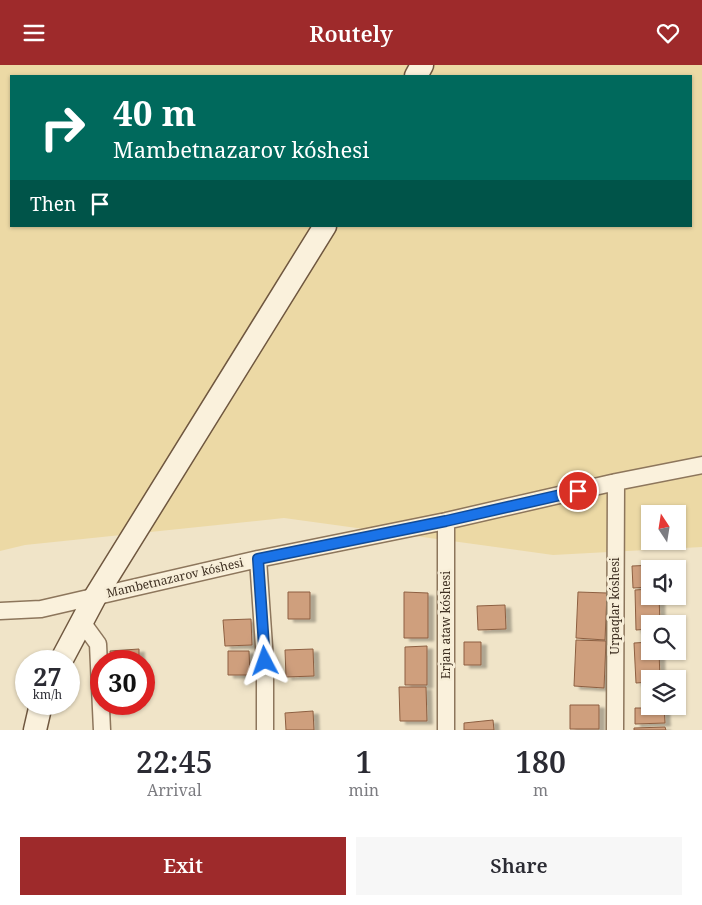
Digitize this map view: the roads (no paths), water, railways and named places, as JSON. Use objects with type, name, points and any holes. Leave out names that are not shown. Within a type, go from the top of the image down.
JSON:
[{"type":"street","points":[[68,650],[95,597],[324,227]]},
{"type":"street","name":"Mambetnazarov kóshesi","points":[[0,611],[41,609],[258,559],[446,521],[616,482],[702,465]]},
{"type":"street","name":"Urpaqlar kóshesi","points":[[615,730],[616,482]]},
{"type":"street","name":"Erjan ataw kóshesi","points":[[446,521],[446,730]]},
{"type":"street","points":[[258,559],[265,661],[265,730]]},
{"type":"street","points":[[82,622],[98,644],[102,730]]},
{"type":"street","points":[[35,730],[38,715]]}]
